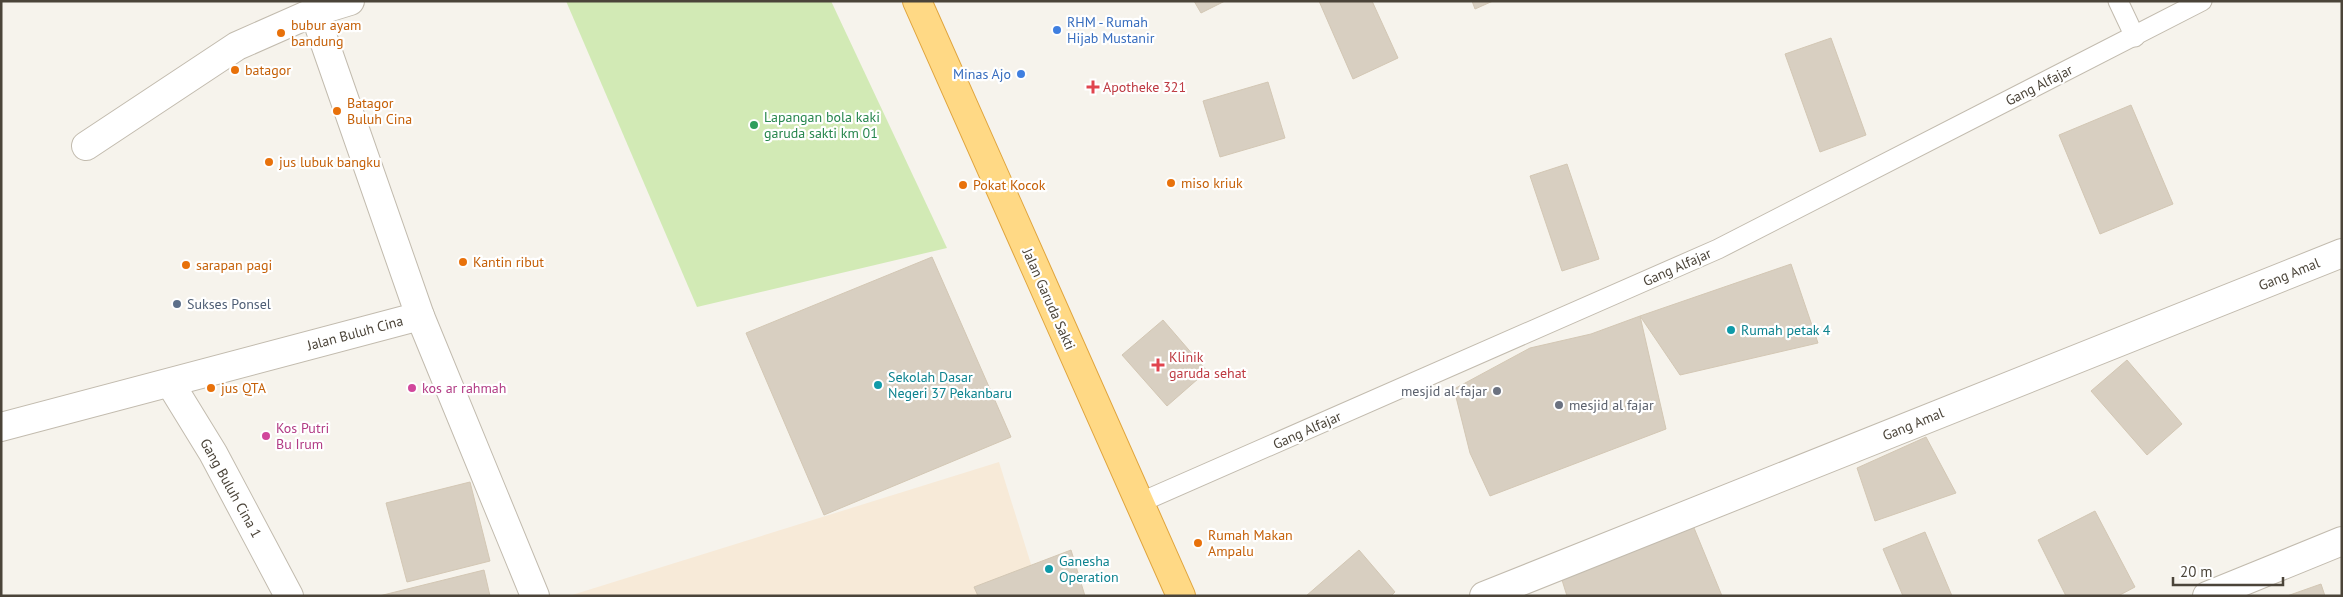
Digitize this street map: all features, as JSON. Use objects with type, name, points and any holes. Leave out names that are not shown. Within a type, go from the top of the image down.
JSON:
[{"type":"highway","name":"Jalan Garuda Sakti","points":[[917,1],[1181,596]]},
{"type":"street","points":[[86,146],[238,46],[314,12],[350,1]]},
{"type":"street","name":"Jalan Buluh Cina","points":[[1,427],[420,316],[314,12]]},
{"type":"street","name":"Gang Amal","points":[[1484,596],[2342,253]]},
{"type":"street","points":[[420,316],[535,596]]},
{"type":"street","name":"Gang Buluh Cina 1","points":[[170,383],[213,453],[289,596]]},
{"type":"street","points":[[2207,596],[2342,540]]},
{"type":"lane","points":[[2118,1],[2134,36]]},
{"type":"lane","name":"Gang Alfajar","points":[[1139,503],[1718,249],[2202,1]]},
{"type":"shaded area","points":[[999,462],[1041,596],[572,595]]},
{"type":"green space","name":"Lapangan bola kaki garuda sakti km 01","points":[[566,1],[831,1],[947,248],[697,307]]},
{"type":"building","points":[[1194,1],[1225,1],[1201,13]]},
{"type":"building","points":[[1319,1],[1372,1],[1398,58],[1353,79]]},
{"type":"building","points":[[1472,1],[1493,1],[1475,9]]},
{"type":"building","points":[[1831,38],[1866,135],[1820,152],[1785,54]]},
{"type":"building","points":[[1268,82],[1285,138],[1220,157],[1203,101]]},
{"type":"building","points":[[2131,105],[2173,204],[2100,234],[2059,135]]},
{"type":"building","points":[[1567,164],[1599,259],[1562,271],[1530,176]]},
{"type":"building","name":"Sekolah Dasar Negeri 37 Pekanbaru","points":[[932,257],[1011,437],[824,515],[746,333]]},
{"type":"building","name":"Rumah petak 4","points":[[1791,264],[1818,343],[1680,375],[1640,316]]},
{"type":"building","name":"mesjid al fajar","points":[[1640,316],[1666,429],[1490,496],[1470,453],[1454,389],[1530,348],[1591,334]]},
{"type":"building","points":[[1163,320],[1207,371],[1167,406],[1122,355]]},
{"type":"building","points":[[2127,360],[2182,424],[2147,455],[2091,391]]},
{"type":"building","points":[[1926,437],[1956,493],[1875,521],[1857,468]]},
{"type":"building","points":[[470,482],[490,561],[407,582],[386,503]]},
{"type":"building","points":[[2095,511],[2135,587],[2118,596],[2066,596],[2038,540]]},
{"type":"building","points":[[1692,523],[1722,596],[1567,596],[1562,580]]},
{"type":"building","points":[[1925,532],[1952,596],[1903,596],[1883,549]]},
{"type":"building","name":"Ganesha Operation","points":[[1071,550],[1085,596],[978,596],[974,587]]},
{"type":"building","points":[[1359,550],[1395,592],[1391,596],[1306,596]]},
{"type":"building","points":[[484,570],[490,596],[379,596]]},
{"type":"building","points":[[2321,584],[2325,596],[2287,596]]},
{"type":"place","name":"RHM - Rumah Hijab Mustanir","points":[[1057,30]]},
{"type":"place","name":"bubur ayam bandung","points":[[281,33]]},
{"type":"place","name":"batagor","points":[[235,70]]},
{"type":"place","name":"Minas Ajo","points":[[1021,74]]},
{"type":"place","name":"Apotheke 321","points":[[1093,87]]},
{"type":"place","name":"Batagor Buluh Cina","points":[[337,111]]},
{"type":"place","name":"Lapangan bola kaki garuda sakti km 01","points":[[754,125]]},
{"type":"place","name":"jus lubuk bangku","points":[[269,162]]},
{"type":"place","name":"miso kriuk","points":[[1171,183]]},
{"type":"place","name":"Pokat Kocok","points":[[963,185]]},
{"type":"place","name":"Kantin ribut","points":[[463,262]]},
{"type":"place","name":"sarapan pagi","points":[[186,265]]},
{"type":"place","name":"Sukses Ponsel","points":[[177,304]]},
{"type":"place","name":"Rumah petak 4","points":[[1731,330]]},
{"type":"place","name":"Klinik garuda sehat","points":[[1158,365]]},
{"type":"place","name":"Sekolah Dasar Negeri 37 Pekanbaru","points":[[878,385]]},
{"type":"place","name":"jus QTA","points":[[211,388]]},
{"type":"place","name":"kos ar rahmah","points":[[412,388]]},
{"type":"place","name":"mesjid al-fajar","points":[[1497,391]]},
{"type":"place","name":"mesjid al fajar","points":[[1559,405]]},
{"type":"place","name":"Kos Putri Bu Irum","points":[[266,436]]},
{"type":"place","name":"Rumah Makan Ampalu","points":[[1198,543]]},
{"type":"place","name":"Ganesha Operation","points":[[1049,569]]}]
